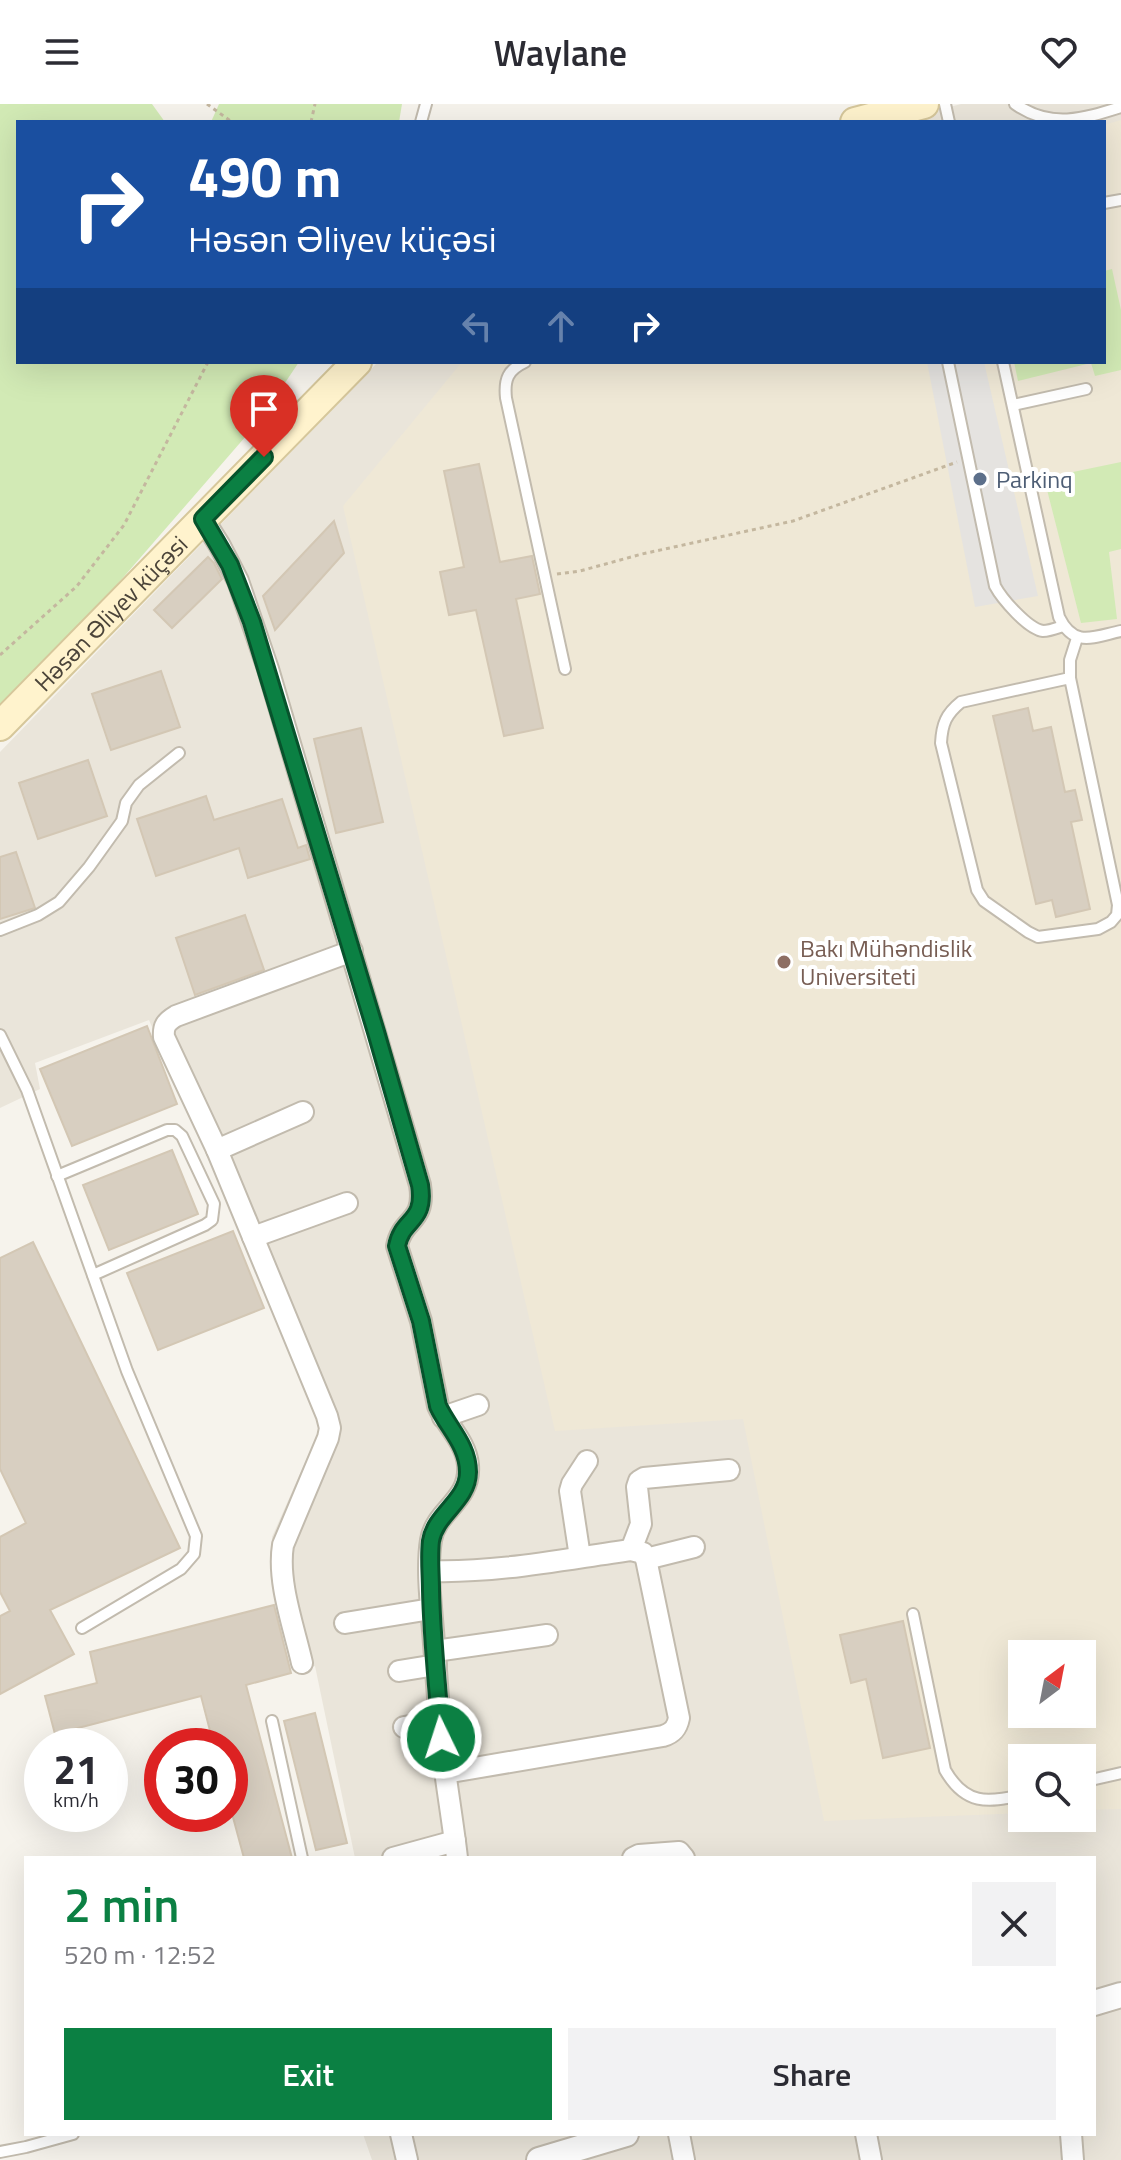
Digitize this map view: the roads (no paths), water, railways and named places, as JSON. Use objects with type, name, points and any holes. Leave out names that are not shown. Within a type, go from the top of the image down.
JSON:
[{"type":"main road","points":[[863,120],[924,104]]},
{"type":"main road","name":"Həsən Əliyev küçəsi","points":[[0,726],[355,364]]},
{"type":"street","points":[[203,519],[245,598],[420,1185],[421,1206],[400,1236],[397,1246],[419,1312],[435,1393],[443,1417],[466,1454],[468,1479],[461,1495],[432,1536],[431,1571],[440,1721],[456,1849],[407,1856]]},
{"type":"street","points":[[302,1663],[282,1576],[281,1558],[283,1545],[330,1428],[217,1150],[164,1037],[163,1028],[167,1021],[176,1016],[352,951]]},
{"type":"street","points":[[217,1150],[303,1112]]},
{"type":"street","points":[[253,1237],[347,1203]]},
{"type":"street","points":[[443,1417],[478,1405]]},
{"type":"street","points":[[580,1557],[570,1491],[587,1461]]},
{"type":"street","points":[[445,1773],[663,1736],[675,1730],[679,1718],[639,1554],[641,1524],[637,1487],[644,1478],[729,1470]]},
{"type":"street","points":[[431,1571],[475,1571],[580,1557],[694,1547]]},
{"type":"street","points":[[345,1623],[431,1609]]},
{"type":"street","points":[[399,1671],[435,1658],[547,1635]]},
{"type":"street","points":[[404,1727],[440,1721]]},
{"type":"street","points":[[637,1856],[679,1852],[682,1856]]},
{"type":"street","points":[[1096,2002],[1121,1995]]},
{"type":"street","points":[[401,2136],[407,2160]]},
{"type":"street","points":[[539,2160],[619,2136]]},
{"type":"street","points":[[679,2136],[684,2160]]},
{"type":"street","points":[[866,2136],[871,2160]]},
{"type":"street","points":[[1071,2136],[1073,2160]]},
{"type":"lane","points":[[1015,104],[1041,116],[1070,119],[1082,119],[1121,107]]},
{"type":"lane","points":[[521,364],[515,367],[505,385],[565,669]]},
{"type":"lane","points":[[948,364],[995,586],[1030,626],[1040,631],[1063,626]]},
{"type":"lane","points":[[1003,364],[1059,617],[1063,626],[1077,638],[1121,631]]},
{"type":"lane","points":[[1013,405],[1086,389]]},
{"type":"lane","points":[[1070,678],[961,702],[942,724],[941,743],[977,890],[984,901],[1006,918],[1038,937],[1098,929],[1117,915],[1118,905],[1070,678],[1070,660],[1077,638]]},
{"type":"lane","points":[[0,930],[38,915],[59,902],[122,821],[126,803],[139,785],[179,753]]},
{"type":"lane","points":[[0,1035],[27,1090],[127,1371],[196,1536],[194,1554],[181,1569],[82,1628]]},
{"type":"lane","points":[[57,1176],[167,1130],[175,1130],[182,1136],[214,1204],[212,1220],[205,1225],[93,1275]]},
{"type":"lane","points":[[913,1614],[945,1770],[952,1782],[969,1796],[995,1801],[1008,1798]]},
{"type":"lane","points":[[272,1721],[302,1856]]},
{"type":"lane","points":[[1096,1779],[1121,1773]]},
{"type":"lane","points":[[0,2152],[65,2136]]},
{"type":"place","name":"Parkinq","points":[[980,479]]},
{"type":"place","name":"Bakı Mühəndislik Universiteti","points":[[784,962]]}]
